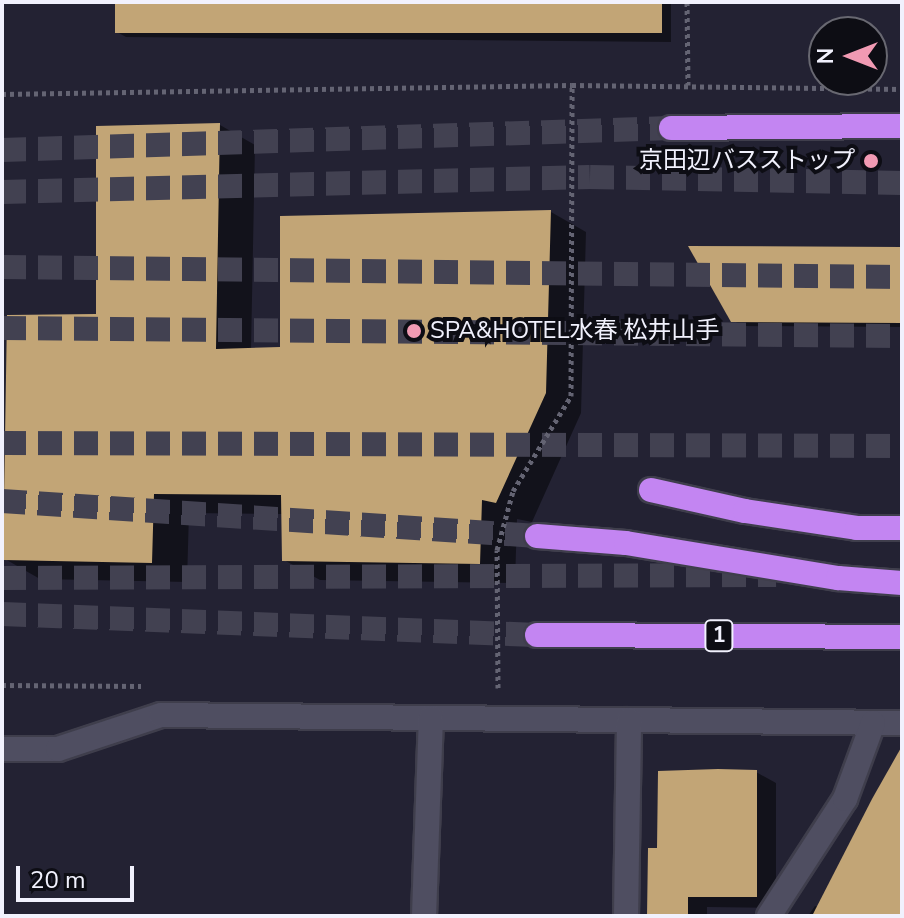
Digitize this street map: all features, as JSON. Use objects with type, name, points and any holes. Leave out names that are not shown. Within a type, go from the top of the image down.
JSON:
[{"type":"highway","points":[[671,128],[902,126]]},
{"type":"highway","points":[[651,490],[759,513],[857,528],[902,528]]},
{"type":"highway","points":[[537,536],[626,543],[838,578],[902,583]]},
{"type":"highway","name":"1","points":[[537,635],[902,637]]},
{"type":"street","points":[[2,749],[58,749],[161,715],[902,723]]},
{"type":"street","points":[[424,916],[431,718]]},
{"type":"street","points":[[626,916],[629,720]]},
{"type":"street","points":[[769,916],[845,799],[873,723]]},
{"type":"path","points":[[687,2],[688,85]]},
{"type":"path","points":[[539,453],[571,396],[572,85]]},
{"type":"path","points":[[2,94],[572,85],[902,89]]},
{"type":"path","points":[[498,620],[498,689]]},
{"type":"building","points":[[115,2],[662,2],[662,33],[115,33]]},
{"type":"building","name":"SPA&HOTEL水春 松井山手","points":[[220,123],[216,349],[280,347],[280,216],[551,210],[546,393],[496,503],[482,500],[480,564],[282,561],[281,495],[154,494],[152,563],[3,560],[7,315],[96,314],[96,126]]},
{"type":"building","points":[[688,246],[902,247],[902,323],[731,322]]},
{"type":"building","points":[[902,746],[902,916],[812,916],[872,799]]},
{"type":"building","points":[[757,770],[757,897],[688,897],[688,916],[647,916],[648,848],[657,848],[658,771]]},
{"type":"tunnel","points":[[2,150],[671,128]]},
{"type":"tunnel","points":[[2,192],[590,177],[902,183]]},
{"type":"tunnel","points":[[2,267],[902,277]]},
{"type":"tunnel","points":[[2,328],[902,336]]},
{"type":"tunnel","points":[[2,443],[902,446]]},
{"type":"tunnel","points":[[2,501],[537,536]]},
{"type":"tunnel","points":[[2,578],[776,575]]},
{"type":"tunnel","points":[[2,614],[537,635]]},
{"type":"place","name":"京田辺バスストップ","points":[[871,161]]},
{"type":"place","name":"SPA&HOTEL水春 松井山手","points":[[414,331]]}]
